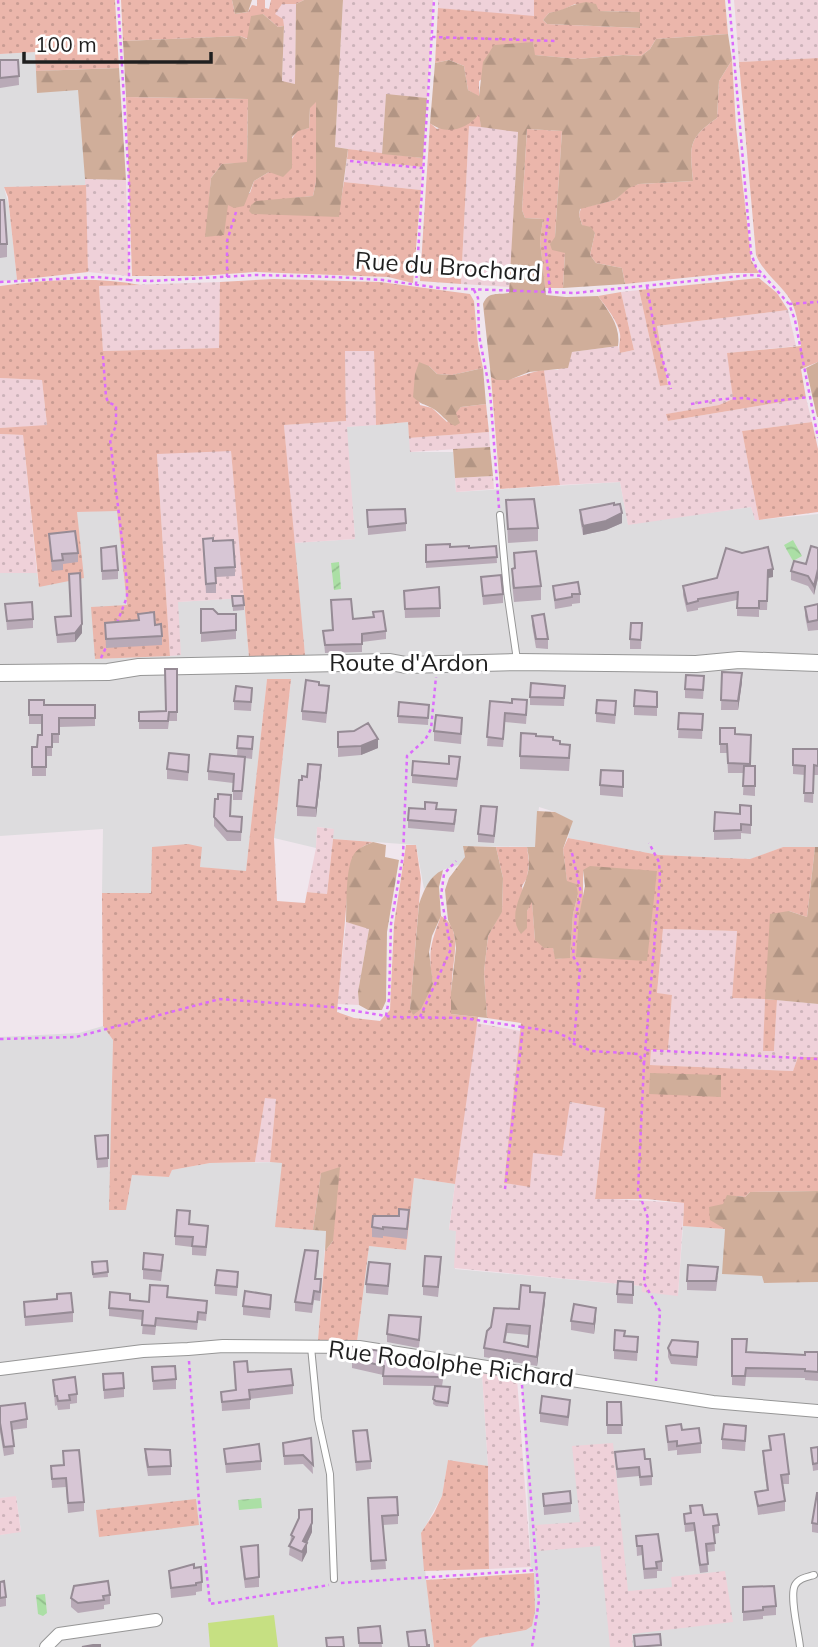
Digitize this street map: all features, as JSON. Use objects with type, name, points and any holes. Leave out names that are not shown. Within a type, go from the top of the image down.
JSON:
[{"type":"street","name":"Route d'Ardon","points":[[0,673],[390,662],[406,665],[517,662],[696,664],[739,660],[818,663]]},
{"type":"street","name":"Rue Rodolphe Richard","points":[[0,1369],[143,1351],[359,1347],[737,1405],[818,1411]]},
{"type":"street","points":[[46,1647],[59,1634],[156,1620]]},
{"type":"lane","points":[[500,515],[517,662]]},
{"type":"lane","points":[[311,1347],[318,1419],[330,1474],[334,1579]]},
{"type":"lane","points":[[800,1647],[793,1594],[795,1584],[814,1575]]},
{"type":"path","points":[[118,0],[129,182],[129,280]]},
{"type":"path","points":[[416,285],[435,0]]},
{"type":"path","points":[[729,0],[751,253],[756,267],[789,304],[818,438]]},
{"type":"path","points":[[432,37],[556,41]]},
{"type":"path","points":[[350,160],[424,168]]},
{"type":"path","points":[[227,277],[227,241],[236,212]]},
{"type":"path","points":[[548,218],[545,243],[550,292]]},
{"type":"path","name":"Rue du Brochard","points":[[0,282],[97,277],[151,281],[256,275],[336,277],[473,289],[575,293],[750,275],[764,276]]},
{"type":"path","points":[[647,286],[655,333],[671,389]]},
{"type":"path","points":[[473,289],[478,298],[480,335],[490,392],[500,515]]},
{"type":"path","points":[[789,304],[818,302]]},
{"type":"path","points":[[103,356],[106,397],[108,402],[116,406],[117,414],[116,426],[110,439],[127,582],[127,597],[117,622]]},
{"type":"path","points":[[691,404],[723,398],[765,402],[809,397]]},
{"type":"path","points":[[99,672],[106,645]]},
{"type":"path","points":[[386,1016],[391,924],[403,855],[407,756],[425,740],[431,729],[437,664]]},
{"type":"path","points":[[649,844],[659,862],[660,877],[644,1064],[638,1190],[648,1218],[644,1283],[660,1311],[656,1392]]},
{"type":"path","points":[[572,853],[581,894],[576,914],[573,956],[580,968],[574,1044]]},
{"type":"path","points":[[420,1017],[451,949],[441,896],[444,874],[456,862]]},
{"type":"path","points":[[0,1039],[76,1037],[220,999],[332,1007],[386,1016],[463,1018],[556,1032],[569,1038],[574,1044],[592,1051],[639,1054],[644,1064]]},
{"type":"path","points":[[505,1189],[523,1027]]},
{"type":"path","points":[[646,1050],[818,1059]]},
{"type":"path","points":[[188,1349],[209,1604],[331,1584],[334,1579],[344,1585],[537,1570]]},
{"type":"path","points":[[522,1372],[522,1402],[537,1570],[538,1613],[532,1647]]},
{"type":"shaded area","points":[[0,0],[115,0],[119,68],[36,71],[35,52],[0,54]]},
{"type":"shaded area","points":[[121,0],[232,0],[235,14],[248,12],[252,5],[257,6],[257,0],[265,0],[265,8],[269,9],[271,0],[304,0],[296,4],[282,4],[275,14],[283,19],[284,26],[278,27],[263,14],[248,39],[240,36],[123,41]]},
{"type":"shaded area","points":[[343,0],[433,0],[427,98],[386,95],[382,154],[335,147]]},
{"type":"shaded area","points":[[438,0],[534,0],[535,17],[438,8]]},
{"type":"shaded area","points":[[534,0],[725,0],[728,34],[656,39],[650,49],[641,56],[578,59],[534,55],[533,43],[479,81],[479,97],[468,90],[464,66],[449,60],[435,63],[438,8],[534,16]],"holes":[[[575,4],[599,11],[639,12],[640,28],[547,24],[543,20],[549,13]]]},
{"type":"shaded area","points":[[734,0],[818,0],[818,58],[739,62]]},
{"type":"shaded area","points":[[282,4],[296,4],[295,84],[282,82],[284,26],[274,14]]},
{"type":"shaded area","points":[[36,52],[78,90],[86,185],[4,187],[9,207],[17,280],[0,281],[0,54]]},
{"type":"shaded area","points":[[818,58],[818,362],[801,369],[806,398],[668,421],[666,414],[719,405],[733,399],[727,353],[801,346],[797,317],[791,301],[763,268],[756,255],[739,62]]},
{"type":"shaded area","points":[[732,60],[736,127],[751,260],[759,273],[732,273],[625,284],[622,268],[596,263],[590,255],[595,233],[582,225],[579,215],[581,208],[615,200],[629,187],[639,184],[693,181],[691,152],[695,138],[717,118],[719,81]]},
{"type":"shaded area","points":[[126,97],[248,99],[247,163],[222,164],[211,178],[206,237],[228,204],[250,193],[254,181],[269,172],[298,130],[309,128],[310,107],[316,101],[316,182],[313,196],[294,198],[338,217],[344,182],[421,190],[413,283],[388,277],[255,272],[200,276],[132,276]]},
{"type":"shaded area","points":[[480,113],[481,127],[469,126],[461,284],[420,281],[430,123],[437,129]]},
{"type":"shaded area","points":[[469,125],[518,131],[510,287],[461,284]]},
{"type":"shaded area","points":[[527,129],[562,131],[555,237],[565,253],[563,288],[545,288],[540,241],[543,219],[525,218],[522,210]]},
{"type":"shaded area","points":[[348,149],[423,158],[422,167],[347,159]]},
{"type":"shaded area","points":[[347,159],[422,167],[421,190],[344,182]]},
{"type":"shaded area","points":[[85,179],[126,180],[129,276],[88,272]]},
{"type":"shaded area","points":[[86,185],[88,272],[17,280],[8,197],[4,187]]},
{"type":"shaded area","points":[[759,278],[777,293],[788,310],[657,326],[668,385],[660,386],[639,290]]},
{"type":"shaded area","points":[[274,279],[380,282],[470,294],[474,301],[483,368],[452,375],[437,374],[429,366],[415,374],[415,384],[420,405],[432,408],[447,422],[461,407],[486,404],[489,432],[409,438],[408,422],[376,425],[374,351],[345,351],[346,421],[284,425],[305,655],[249,657],[231,451],[157,454],[170,656],[95,659],[91,607],[127,605],[117,511],[77,512],[84,578],[39,587],[23,435],[0,434],[0,428],[47,425],[42,380],[0,378],[0,286],[70,280],[140,285],[99,286],[103,351],[219,348],[220,282]]},
{"type":"shaded area","points":[[220,282],[219,348],[103,351],[99,286]]},
{"type":"shaded area","points":[[639,290],[660,386],[668,385],[657,326],[788,310],[796,346],[728,353],[733,399],[719,405],[667,414],[668,421],[806,398],[812,422],[742,431],[759,520],[755,520],[751,507],[628,525],[620,482],[560,485],[544,370],[558,370],[572,352],[618,346],[620,353],[634,350],[621,292]]},
{"type":"shaded area","points":[[621,292],[634,350],[620,353],[619,329],[598,296]]},
{"type":"shaded area","points":[[345,351],[374,351],[376,425],[347,427],[355,539],[294,543],[284,425],[346,421]]},
{"type":"shaded area","points":[[544,370],[560,485],[500,489],[491,377],[504,380]]},
{"type":"shaded area","points":[[0,378],[42,380],[47,426],[0,428]]},
{"type":"shaded area","points":[[408,422],[411,452],[453,452],[456,492],[620,482],[628,524],[751,507],[756,520],[818,514],[818,847],[783,847],[751,859],[659,855],[568,838],[572,821],[539,807],[535,847],[464,846],[465,857],[461,864],[443,870],[424,889],[416,845],[333,839],[333,829],[317,827],[316,848],[274,838],[291,680],[267,679],[246,872],[200,867],[201,847],[152,847],[152,893],[102,893],[103,829],[0,836],[0,573],[37,573],[39,586],[77,512],[117,510],[127,605],[96,659],[180,655],[177,602],[244,598],[249,657],[305,655],[294,543],[355,539],[346,427]]},
{"type":"shaded area","points":[[812,422],[818,449],[818,512],[759,520],[742,431]]},
{"type":"shaded area","points":[[489,432],[490,447],[410,452],[409,438]]},
{"type":"shaded area","points":[[0,434],[23,435],[37,573],[0,573]]},
{"type":"shaded area","points":[[231,450],[244,598],[178,602],[181,655],[170,656],[157,453]]},
{"type":"shaded area","points":[[493,476],[494,489],[456,492],[455,478]]},
{"type":"shaded area","points":[[267,679],[291,679],[274,838],[277,901],[305,903],[307,892],[327,894],[333,839],[373,842],[358,851],[350,869],[337,1012],[354,1018],[380,1021],[390,1010],[394,924],[406,845],[416,845],[421,879],[410,1010],[433,984],[431,949],[441,916],[452,928],[455,945],[451,1014],[478,1017],[455,1184],[414,1178],[406,1250],[369,1246],[357,1342],[318,1340],[325,1251],[333,1241],[321,1174],[313,1230],[275,1227],[282,1163],[270,1162],[276,1099],[265,1098],[255,1162],[210,1163],[172,1170],[169,1177],[132,1175],[126,1210],[109,1210],[113,1040],[103,1026],[102,893],[151,893],[152,847],[188,844],[202,847],[200,867],[246,871]]},
{"type":"shaded area","points":[[317,827],[334,829],[327,894],[307,892],[316,848]]},
{"type":"shaded area","points":[[568,838],[659,855],[750,859],[783,847],[815,847],[807,917],[789,911],[766,999],[777,1000],[774,1051],[763,1051],[765,999],[732,998],[737,931],[663,929],[657,993],[672,995],[668,1050],[651,1050],[650,1065],[793,1071],[798,1057],[818,1057],[818,1191],[750,1192],[745,1197],[736,1196],[725,1229],[683,1226],[684,1203],[647,1199],[595,1199],[605,1108],[570,1102],[562,1156],[533,1153],[530,1187],[504,1183],[521,1023],[487,1018],[484,972],[488,936],[502,911],[503,878],[496,847],[527,847],[529,863],[527,878],[522,886],[527,911],[532,900],[535,940],[553,948],[556,959],[570,957],[573,914],[578,894],[567,882],[563,849]],"holes":[[[583,870],[647,961],[583,900]]]},
{"type":"shaded area","points":[[346,922],[369,928],[358,992],[359,1005],[337,1004]]},
{"type":"shaded area","points":[[663,929],[737,931],[732,998],[765,999],[764,1051],[774,1051],[777,1000],[818,1004],[818,1057],[798,1058],[793,1071],[650,1065],[651,1050],[668,1050],[672,995],[657,994]]},
{"type":"shaded area","points":[[476,1023],[521,1031],[504,1183],[533,1153],[569,1102],[605,1108],[595,1198],[684,1203],[678,1296],[642,1292],[642,1286],[454,1268],[456,1231],[449,1230]]},
{"type":"shaded area","points":[[103,1026],[113,1040],[110,1210],[126,1209],[132,1175],[169,1177],[172,1170],[210,1163],[282,1162],[326,1231],[318,1340],[357,1342],[369,1246],[406,1250],[414,1178],[455,1184],[449,1229],[456,1231],[455,1269],[642,1286],[678,1295],[683,1226],[725,1229],[723,1274],[763,1276],[764,1283],[818,1282],[818,1647],[471,1647],[480,1638],[526,1630],[534,1573],[531,1567],[522,1381],[482,1373],[488,1466],[448,1460],[442,1496],[421,1534],[434,1647],[0,1647],[0,1535],[21,1531],[16,1497],[0,1498],[0,1037],[79,1033]]},
{"type":"shaded area","points":[[265,1097],[276,1099],[270,1162],[255,1162]]},
{"type":"shaded area","points":[[482,1373],[517,1379],[531,1567],[489,1569],[488,1466]]},
{"type":"shaded area","points":[[613,1443],[628,1591],[672,1587],[671,1577],[725,1571],[733,1622],[632,1634],[633,1647],[610,1647],[600,1546],[538,1551],[535,1525],[580,1522],[572,1446]]},
{"type":"shaded area","points":[[448,1460],[488,1466],[489,1569],[424,1571],[421,1533],[442,1496]]},
{"type":"shaded area","points":[[16,1496],[21,1532],[0,1535],[0,1498]]},
{"type":"shaded area","points":[[196,1499],[199,1525],[99,1537],[96,1510]]},
{"type":"shaded area","points":[[534,1573],[535,1611],[532,1626],[526,1630],[480,1638],[471,1647],[434,1647],[426,1580]]},
{"type":"shaded area","points":[[274,1615],[278,1647],[210,1647],[208,1623]]},
{"type":"green space","points":[[232,0],[252,0],[248,12],[235,14]]},
{"type":"green space","points":[[304,0],[343,0],[335,147],[348,149],[339,217],[252,214],[249,211],[256,201],[313,196],[316,182],[316,102],[310,108],[309,128],[298,131],[292,137],[292,168],[283,177],[269,172],[254,181],[244,206],[234,208],[228,205],[224,235],[205,237],[211,178],[222,164],[247,162],[248,99],[126,97],[123,41],[240,36],[247,39],[251,16],[263,14],[278,27],[284,26],[282,81],[295,84],[296,4]]},
{"type":"green space","points":[[586,2],[596,4],[599,11],[640,12],[640,28],[547,24],[543,20],[549,13]]},
{"type":"green space","points":[[728,34],[732,60],[719,81],[717,118],[695,138],[691,152],[693,181],[639,184],[629,188],[615,200],[580,209],[582,225],[591,227],[595,233],[590,255],[596,263],[622,268],[625,284],[563,288],[565,253],[552,250],[550,244],[555,237],[562,131],[527,129],[522,210],[525,218],[543,219],[540,241],[546,295],[598,296],[616,326],[618,346],[572,352],[568,368],[529,372],[509,380],[491,377],[483,304],[491,295],[509,293],[518,132],[481,127],[479,114],[469,124],[456,129],[443,129],[430,123],[435,63],[449,60],[464,66],[468,90],[479,96],[483,62],[494,45],[533,42],[535,55],[578,59],[641,56],[650,49],[656,39]]},
{"type":"green space","points":[[119,68],[126,180],[85,179],[78,90],[37,93],[36,71]]},
{"type":"green space","points":[[386,94],[427,98],[423,158],[382,154]]},
{"type":"green space","points":[[419,362],[429,366],[437,374],[452,375],[483,368],[486,404],[461,407],[456,413],[460,423],[455,426],[413,397]]},
{"type":"green space","points":[[818,362],[818,417],[817,417],[806,368]]},
{"type":"green space","points":[[490,447],[493,476],[455,478],[453,449]]},
{"type":"green space","points":[[537,811],[555,812],[573,821],[563,849],[567,881],[576,884],[578,894],[573,914],[570,958],[555,959],[553,948],[544,948],[535,940],[532,902],[527,911],[527,928],[521,934],[515,920],[529,869],[527,847],[535,847]]},
{"type":"green space","points":[[373,842],[386,845],[385,857],[399,860],[387,932],[386,1001],[382,1010],[368,1010],[359,1005],[358,992],[369,929],[346,922],[351,860],[358,850]]},
{"type":"green space","points":[[463,846],[496,847],[503,878],[502,912],[488,936],[484,972],[487,1018],[451,1014],[456,948],[454,933],[448,920],[445,890],[449,878],[465,857]]},
{"type":"green space","points":[[815,847],[818,847],[818,1004],[765,999],[770,914],[789,911],[807,917]]},
{"type":"green space","points":[[590,866],[657,871],[647,961],[576,957],[579,916],[585,886],[583,870]]},
{"type":"green space","points":[[443,870],[439,887],[441,916],[432,936],[429,952],[433,984],[421,1009],[413,1015],[410,1009],[419,904],[431,880]]},
{"type":"green space","points":[[650,1073],[721,1075],[721,1097],[649,1094]]},
{"type":"green space","points":[[340,1167],[333,1241],[325,1251],[326,1231],[313,1230],[321,1173]]},
{"type":"green space","points":[[818,1191],[818,1282],[764,1283],[762,1276],[722,1274],[725,1229],[710,1220],[709,1207],[723,1204],[727,1195],[745,1197],[750,1192]]},
{"type":"water","points":[[793,540],[802,556],[793,561],[784,545]]},
{"type":"water","points":[[339,562],[341,589],[334,590],[331,563]]},
{"type":"water","points":[[261,1498],[262,1508],[239,1510],[238,1500]]},
{"type":"water","points":[[45,1594],[47,1613],[43,1616],[38,1614],[36,1595]]},
{"type":"building","points":[[0,60],[18,60],[19,76],[0,78]]},
{"type":"building","points":[[0,200],[4,200],[7,244],[0,244]]},
{"type":"building","points":[[534,499],[538,528],[508,529],[506,500]]},
{"type":"building","points":[[620,504],[622,513],[606,521],[583,526],[580,510]]},
{"type":"building","points":[[405,509],[406,523],[368,527],[367,510]]},
{"type":"building","points":[[75,531],[78,553],[62,554],[63,560],[52,561],[49,534]]},
{"type":"building","points":[[213,538],[213,541],[233,540],[235,567],[215,568],[216,583],[206,584],[203,539]]},
{"type":"building","points":[[450,544],[450,547],[469,548],[496,546],[497,557],[426,562],[426,545]]},
{"type":"building","points":[[116,546],[118,570],[102,571],[101,548]]},
{"type":"building","points":[[811,546],[818,548],[818,569],[814,586],[808,576],[791,571],[794,561],[806,564]]},
{"type":"building","points":[[768,547],[773,569],[768,570],[767,601],[759,601],[759,608],[737,608],[738,592],[698,599],[687,604],[683,586],[717,578],[726,548],[742,553]]},
{"type":"building","points":[[536,551],[541,586],[514,588],[514,553]]},
{"type":"building","points":[[80,573],[82,624],[75,633],[57,635],[55,617],[71,616],[69,574]]},
{"type":"building","points":[[501,575],[503,594],[483,596],[481,577]]},
{"type":"building","points":[[578,582],[580,594],[555,600],[553,586]]},
{"type":"building","points":[[439,587],[440,608],[405,609],[404,591]]},
{"type":"building","points":[[232,596],[243,596],[244,605],[233,606]]},
{"type":"building","points":[[351,599],[353,619],[374,617],[373,612],[383,611],[386,631],[362,634],[362,644],[325,645],[323,631],[333,630],[331,600]]},
{"type":"building","points":[[32,602],[33,619],[7,621],[5,604]]},
{"type":"building","points":[[818,604],[818,620],[808,622],[805,607]]},
{"type":"building","points":[[201,609],[213,609],[218,614],[236,614],[236,630],[201,633]]},
{"type":"building","points":[[154,612],[155,625],[161,624],[162,636],[106,639],[105,623],[139,620],[138,614]]},
{"type":"building","points":[[544,614],[548,639],[536,639],[532,616]]},
{"type":"building","points":[[631,623],[642,623],[641,640],[630,639]]},
{"type":"building","points":[[165,669],[177,669],[177,712],[169,712],[168,721],[139,721],[139,712],[166,711]]},
{"type":"building","points":[[722,672],[742,673],[738,701],[721,700]]},
{"type":"building","points":[[686,675],[704,676],[703,690],[685,689]]},
{"type":"building","points":[[306,680],[329,686],[326,713],[302,711]]},
{"type":"building","points":[[531,683],[565,686],[564,698],[530,697]]},
{"type":"building","points":[[236,686],[252,688],[251,702],[234,701]]},
{"type":"building","points":[[635,690],[657,692],[657,707],[634,706]]},
{"type":"building","points":[[512,699],[527,700],[526,715],[505,713],[503,739],[487,737],[490,701],[512,703]]},
{"type":"building","points":[[29,700],[44,700],[44,705],[95,705],[95,718],[59,718],[59,734],[52,734],[52,747],[46,747],[46,767],[32,767],[32,747],[37,747],[38,735],[42,735],[42,715],[29,715]]},
{"type":"building","points":[[597,700],[616,701],[615,715],[596,713]]},
{"type":"building","points":[[399,702],[429,705],[428,718],[398,716]]},
{"type":"building","points":[[679,713],[703,714],[702,730],[678,729]]},
{"type":"building","points":[[436,715],[462,718],[461,734],[434,731]]},
{"type":"building","points":[[368,723],[378,739],[361,746],[338,747],[338,732],[354,731]]},
{"type":"building","points":[[720,728],[735,728],[735,734],[751,735],[750,764],[728,763],[727,744],[720,744]]},
{"type":"building","points":[[521,733],[553,737],[553,740],[560,741],[560,744],[570,745],[569,758],[520,756]]},
{"type":"building","points":[[238,736],[253,737],[252,749],[237,748]]},
{"type":"building","points":[[793,749],[818,749],[818,766],[814,765],[813,793],[804,793],[805,766],[793,765]]},
{"type":"building","points":[[169,753],[189,755],[188,772],[167,769]]},
{"type":"building","points":[[210,754],[245,757],[242,791],[233,791],[234,774],[208,771]]},
{"type":"building","points":[[449,756],[460,757],[457,779],[412,775],[413,761],[449,764]]},
{"type":"building","points":[[308,764],[321,765],[316,808],[297,806],[299,780],[302,780],[302,776],[307,777]]},
{"type":"building","points":[[744,766],[755,766],[755,786],[743,786]]},
{"type":"building","points":[[601,770],[623,771],[623,787],[600,785]]},
{"type":"building","points":[[218,794],[231,795],[230,816],[242,817],[241,832],[227,831],[214,817]]},
{"type":"building","points":[[425,802],[437,803],[436,809],[456,810],[454,824],[408,820],[409,808],[425,809]]},
{"type":"building","points":[[740,805],[751,806],[751,825],[741,824],[741,830],[714,831],[715,812],[740,814]]},
{"type":"building","points":[[481,806],[497,807],[494,836],[478,834]]},
{"type":"building","points":[[108,1135],[108,1158],[97,1159],[95,1136]]},
{"type":"building","points":[[399,1209],[409,1210],[407,1229],[372,1227],[373,1216],[399,1216]]},
{"type":"building","points":[[177,1210],[190,1211],[189,1224],[208,1226],[206,1247],[192,1246],[193,1237],[175,1236]]},
{"type":"building","points":[[305,1250],[318,1251],[315,1279],[321,1279],[320,1292],[314,1291],[312,1304],[295,1302]]},
{"type":"building","points":[[144,1253],[163,1255],[161,1271],[143,1269]]},
{"type":"building","points":[[425,1256],[441,1257],[438,1287],[423,1286]]},
{"type":"building","points":[[107,1261],[108,1272],[93,1274],[92,1262]]},
{"type":"building","points":[[369,1262],[390,1264],[388,1286],[366,1284]]},
{"type":"building","points":[[688,1265],[718,1267],[716,1281],[687,1281]]},
{"type":"building","points":[[217,1270],[238,1272],[237,1287],[215,1285]]},
{"type":"building","points":[[618,1281],[633,1282],[633,1295],[617,1294]]},
{"type":"building","points":[[150,1285],[168,1286],[167,1297],[207,1301],[206,1313],[198,1312],[197,1322],[156,1318],[155,1326],[142,1325],[143,1311],[109,1308],[110,1292],[130,1294],[130,1300],[149,1302]]},
{"type":"building","points":[[521,1285],[530,1286],[530,1292],[545,1293],[537,1357],[484,1348],[494,1308],[519,1309]],"holes":[[[507,1324],[530,1326],[528,1347],[504,1342]]]},
{"type":"building","points":[[245,1291],[271,1295],[270,1309],[243,1306]]},
{"type":"building","points":[[71,1293],[73,1312],[25,1317],[24,1302],[57,1299],[57,1294]]},
{"type":"building","points":[[574,1304],[596,1308],[594,1324],[571,1321]]},
{"type":"building","points":[[389,1315],[421,1317],[419,1340],[387,1334]]},
{"type":"building","points":[[615,1330],[625,1331],[624,1336],[638,1337],[637,1352],[614,1350]]},
{"type":"building","points":[[732,1339],[747,1339],[746,1352],[805,1355],[805,1352],[818,1352],[818,1372],[805,1369],[746,1368],[745,1376],[732,1376]]},
{"type":"building","points":[[672,1340],[698,1342],[697,1357],[671,1355],[668,1348]]},
{"type":"building","points":[[353,1347],[437,1359],[436,1364],[444,1365],[442,1377],[383,1376],[384,1366],[352,1359]]},
{"type":"building","points":[[247,1361],[248,1372],[291,1369],[293,1385],[249,1390],[250,1399],[222,1402],[221,1392],[236,1390],[234,1362]]},
{"type":"building","points":[[175,1366],[176,1379],[153,1381],[152,1367]]},
{"type":"building","points":[[123,1373],[124,1388],[104,1390],[103,1374]]},
{"type":"building","points":[[75,1377],[77,1394],[69,1395],[70,1400],[58,1401],[53,1380]]},
{"type":"building","points":[[435,1386],[450,1387],[448,1403],[433,1399]]},
{"type":"building","points":[[542,1396],[570,1400],[568,1417],[540,1413]]},
{"type":"building","points":[[607,1402],[621,1402],[622,1425],[607,1425]]},
{"type":"building","points":[[25,1403],[27,1419],[11,1422],[14,1446],[4,1447],[0,1406]]},
{"type":"building","points":[[681,1424],[682,1430],[699,1428],[701,1443],[677,1446],[677,1441],[668,1442],[666,1426]]},
{"type":"building","points":[[724,1424],[746,1426],[745,1441],[722,1439]]},
{"type":"building","points":[[367,1430],[371,1461],[356,1462],[353,1431]]},
{"type":"building","points":[[784,1434],[789,1474],[781,1475],[785,1501],[758,1506],[755,1492],[768,1490],[763,1451],[771,1450],[769,1436]]},
{"type":"building","points":[[311,1438],[313,1465],[303,1455],[284,1456],[283,1443]]},
{"type":"building","points":[[259,1444],[261,1461],[226,1464],[224,1449]]},
{"type":"building","points":[[818,1447],[818,1463],[813,1464],[811,1448]]},
{"type":"building","points":[[145,1449],[170,1450],[171,1466],[148,1467]]},
{"type":"building","points":[[644,1449],[645,1459],[650,1459],[652,1476],[640,1477],[639,1467],[617,1469],[615,1452]]},
{"type":"building","points":[[79,1450],[84,1502],[68,1503],[66,1478],[52,1479],[51,1466],[64,1465],[63,1451]]},
{"type":"building","points":[[570,1491],[571,1503],[544,1506],[543,1494]]},
{"type":"building","points":[[818,1493],[818,1524],[812,1523]]},
{"type":"building","points":[[397,1497],[398,1515],[382,1516],[386,1560],[371,1561],[368,1498]]},
{"type":"building","points":[[702,1505],[704,1515],[717,1514],[719,1525],[713,1526],[715,1543],[706,1544],[708,1564],[700,1565],[694,1523],[685,1524],[684,1514],[691,1513],[690,1506]]},
{"type":"building","points":[[312,1509],[312,1523],[303,1541],[307,1543],[302,1552],[289,1546],[294,1537],[291,1535],[299,1518],[299,1510]]},
{"type":"building","points":[[658,1534],[662,1561],[656,1562],[657,1568],[644,1569],[642,1546],[637,1546],[636,1536]]},
{"type":"building","points":[[258,1545],[259,1577],[245,1579],[241,1547]]},
{"type":"building","points":[[194,1564],[194,1568],[201,1567],[202,1582],[171,1588],[169,1571]]},
{"type":"building","points":[[4,1581],[6,1597],[0,1598],[0,1582]]},
{"type":"building","points":[[108,1581],[110,1595],[103,1596],[104,1600],[78,1603],[71,1598],[74,1586]]},
{"type":"building","points":[[774,1586],[776,1606],[743,1612],[743,1587]]},
{"type":"building","points":[[380,1626],[382,1643],[359,1643],[358,1628]]},
{"type":"building","points":[[425,1630],[429,1647],[409,1647],[407,1632]]},
{"type":"building","points":[[660,1634],[661,1645],[635,1647],[634,1636]]},
{"type":"building","points":[[343,1637],[344,1647],[327,1647],[326,1638]]}]
